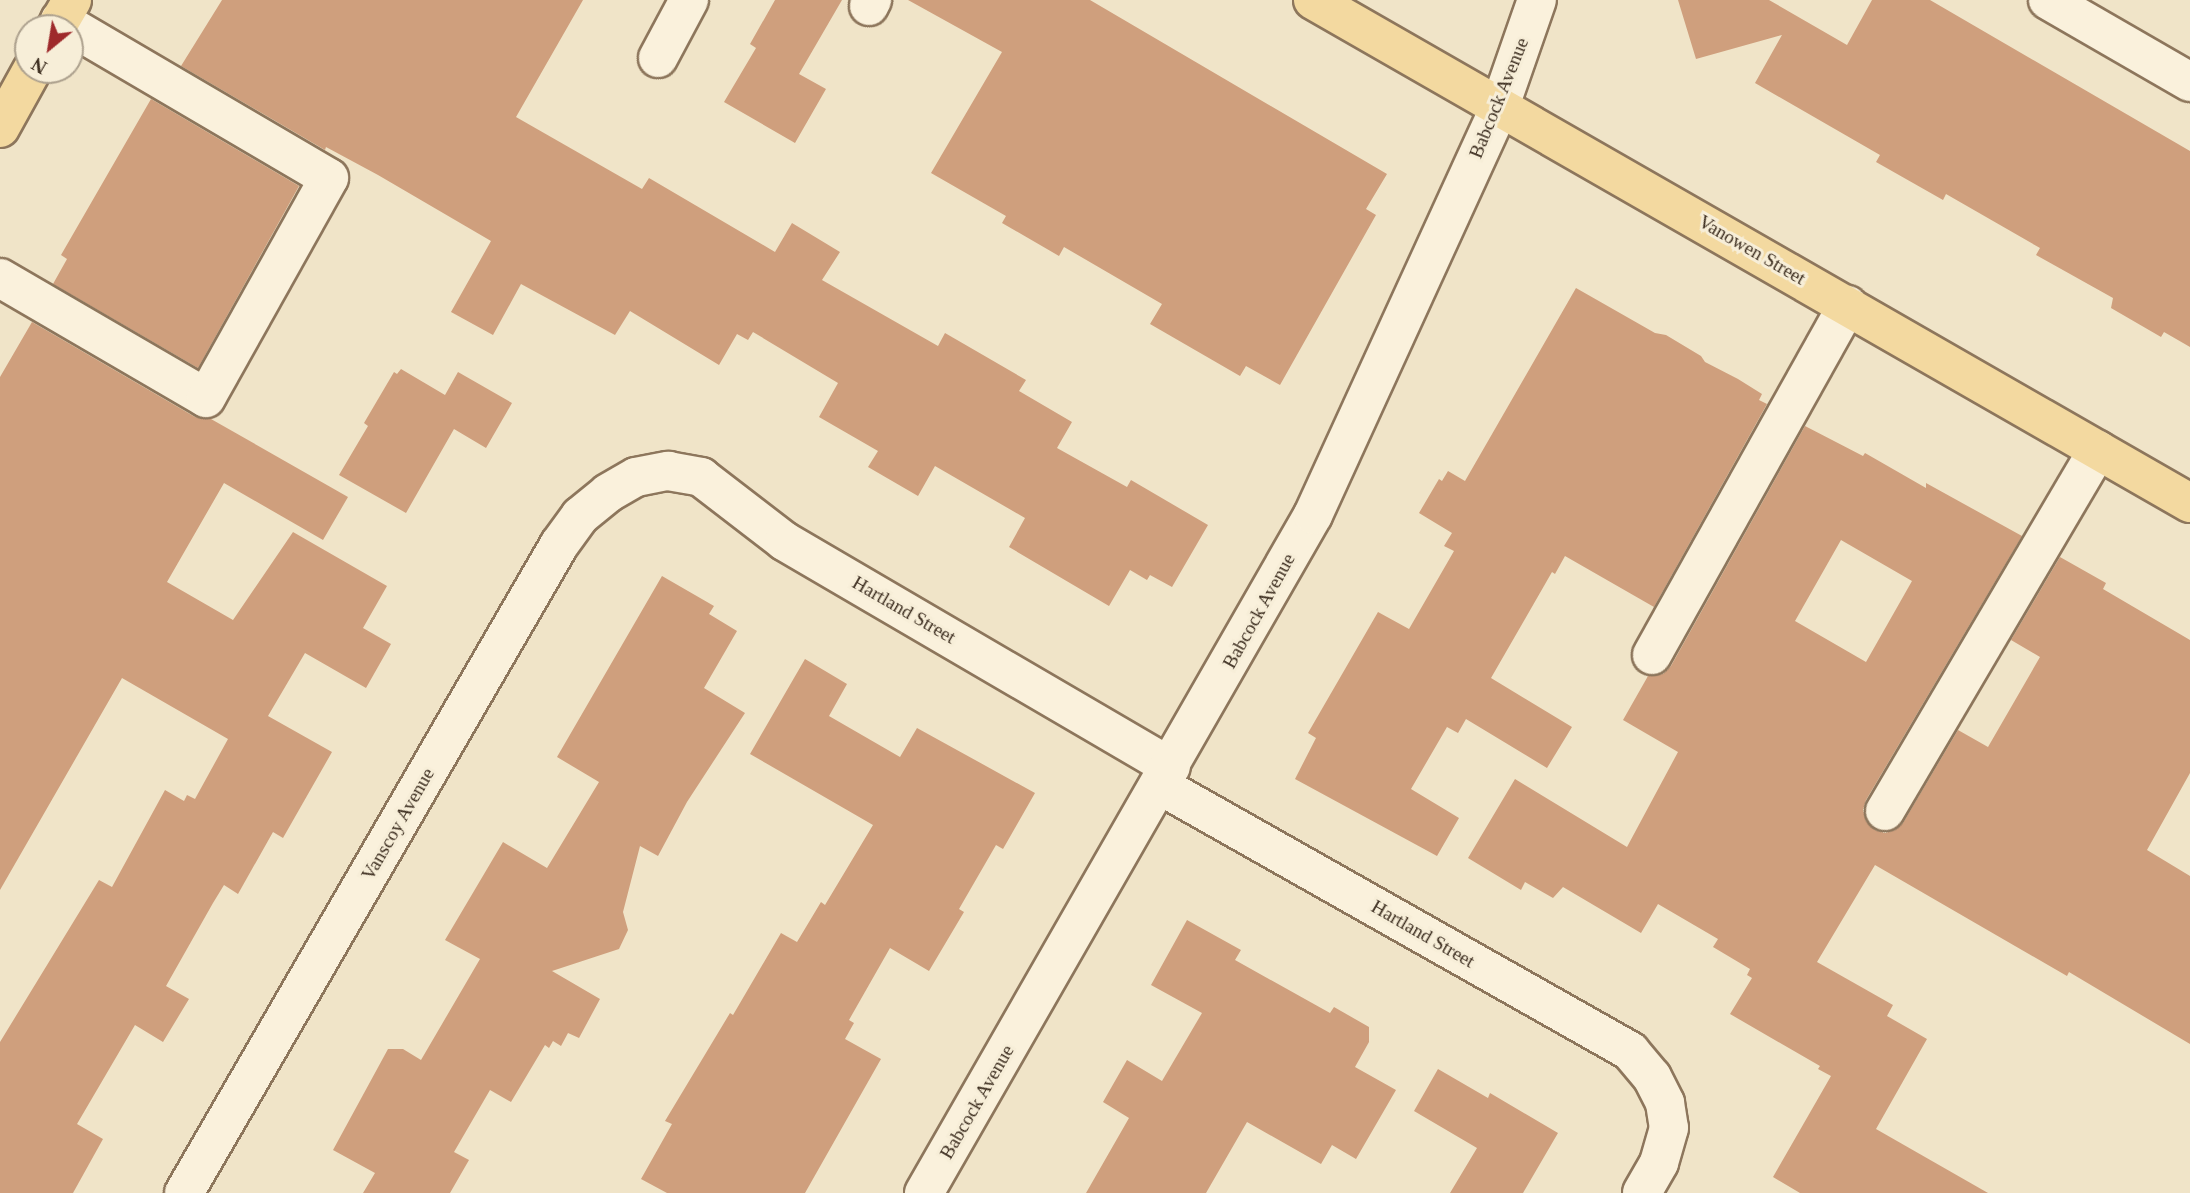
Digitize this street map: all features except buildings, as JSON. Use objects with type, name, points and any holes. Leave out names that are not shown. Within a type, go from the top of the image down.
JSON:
[{"type":"main road","name":"Vanowen Street","points":[[1313,0],[2190,503]]},
{"type":"main road","points":[[0,128],[24,84]]},
{"type":"street","points":[[658,58],[689,0]]},
{"type":"street","name":"Babcock Avenue","points":[[924,1193],[1166,776],[1313,515],[1500,106],[1537,0]]},
{"type":"street","points":[[2048,0],[2190,82]]},
{"type":"street","points":[[0,278],[206,398],[329,178],[84,29]]},
{"type":"street","points":[[1652,655],[1848,305]]},
{"type":"street","points":[[1885,811],[2098,450]]},
{"type":"street","name":"Hartland Street","points":[[636,477],[668,471],[701,477],[784,541],[1166,776],[1630,1051],[1652,1077],[1665,1102],[1669,1128],[1659,1163],[1642,1193]]},
{"type":"street","name":"Vanscoy Avenue","points":[[184,1193],[559,545],[580,516],[608,493],[636,477]]}]
